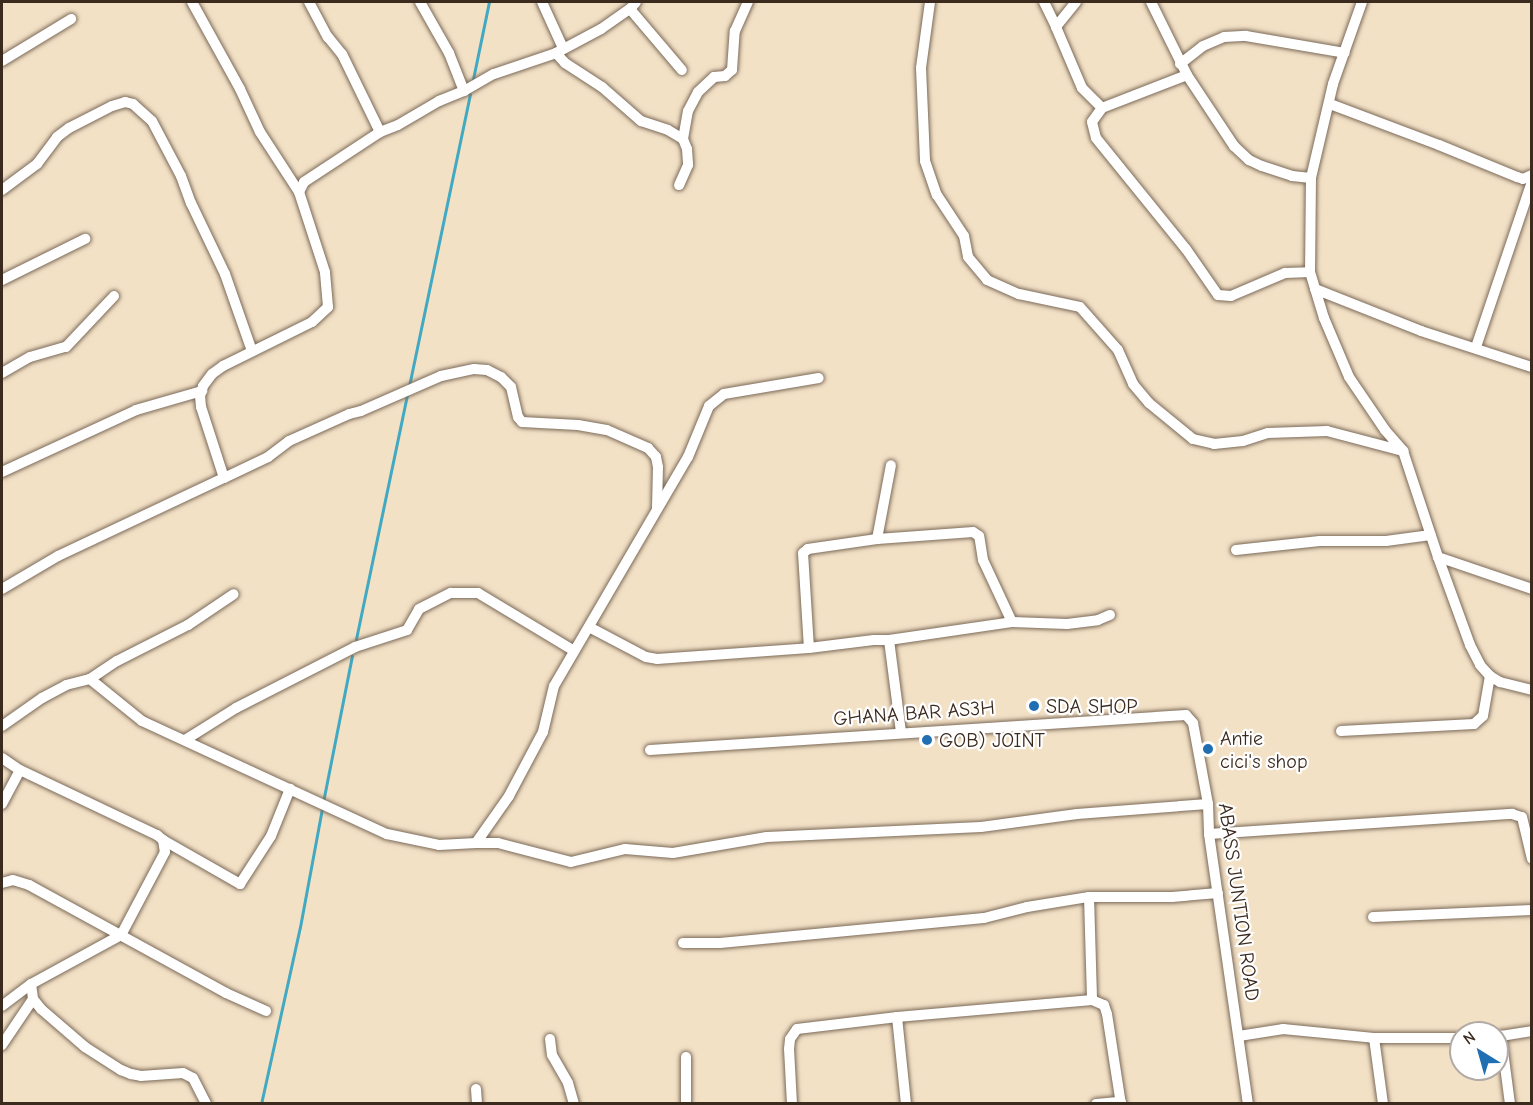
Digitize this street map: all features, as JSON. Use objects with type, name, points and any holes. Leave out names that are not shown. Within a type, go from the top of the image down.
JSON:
[{"type":"street","points":[[192,2],[240,89],[260,132],[299,192],[325,272],[328,307],[312,322],[252,351],[212,374],[201,391],[201,407],[224,478]]},
{"type":"street","points":[[309,2],[328,37],[342,54],[380,132]]},
{"type":"street","points":[[420,2],[449,53],[464,91]]},
{"type":"street","points":[[542,2],[565,63],[602,87],[640,121],[683,139]]},
{"type":"street","points":[[679,185],[688,165],[687,149],[683,139],[688,111],[693,100],[714,77],[725,76],[732,70],[735,31],[748,2]]},
{"type":"street","points":[[930,2],[921,68],[925,161],[937,195],[963,236],[968,256],[987,280],[1019,294],[1080,307],[1118,350],[1133,384],[1149,403],[1193,439],[1214,444],[1243,441],[1268,433],[1328,431],[1403,451]]},
{"type":"street","points":[[1044,2],[1082,88],[1091,100],[1102,108]]},
{"type":"street","points":[[1056,27],[1076,2]]},
{"type":"street","points":[[1152,2],[1186,75],[1234,146],[1249,160],[1292,176],[1311,178]]},
{"type":"street","points":[[1362,2],[1333,84],[1311,178],[1310,272],[1349,377],[1381,425],[1403,451],[1470,645],[1490,676],[1500,682],[1532,690]]},
{"type":"street","points":[[299,192],[304,182],[380,132],[494,74],[560,51],[601,29],[633,5],[682,70]]},
{"type":"street","points":[[2,61],[71,19]]},
{"type":"street","points":[[1180,64],[1203,46],[1224,37],[1246,36],[1345,53]]},
{"type":"street","points":[[1186,75],[1102,108],[1092,122],[1096,138],[1186,249],[1218,295],[1231,296],[1284,273],[1310,272]]},
{"type":"street","points":[[2,190],[37,164],[57,137],[69,128],[112,106],[125,102],[134,104],[152,121],[181,176],[191,203],[225,274],[252,351]]},
{"type":"street","points":[[1330,104],[1517,177],[1523,179],[1532,176]]},
{"type":"street","points":[[1476,347],[1532,182]]},
{"type":"street","points":[[2,280],[85,238]]},
{"type":"street","points":[[1315,289],[1421,331],[1532,367]]},
{"type":"street","points":[[2,374],[30,357],[66,347],[114,296]]},
{"type":"street","points":[[2,589],[58,555],[268,457],[279,446],[303,434],[441,376],[474,369],[487,369],[501,377],[511,387],[518,417],[522,422],[578,425],[607,430],[648,448],[656,457],[658,467],[657,508]]},
{"type":"street","points":[[476,843],[509,796],[533,752],[543,732],[554,686],[688,457],[709,406],[724,394],[819,378]]},
{"type":"street","points":[[2,472],[136,410],[201,391]]},
{"type":"street","points":[[877,539],[891,465]]},
{"type":"street","points":[[809,648],[803,553],[808,549],[877,539],[973,532],[979,536],[983,560],[1012,622]]},
{"type":"street","points":[[1236,550],[1320,541],[1386,541],[1431,535]]},
{"type":"street","points":[[1438,557],[1532,589]]},
{"type":"street","points":[[185,740],[236,708],[355,647],[407,630],[418,609],[451,593],[478,593],[573,650]]},
{"type":"street","points":[[2,726],[42,698],[66,685],[90,679],[117,662],[188,625],[234,594]]},
{"type":"street","points":[[589,627],[646,657],[657,659],[889,640],[1012,622],[1067,624],[1098,620],[1110,615]]},
{"type":"street","points":[[889,640],[901,732]]},
{"type":"street","points":[[1341,732],[1474,724],[1483,716],[1490,676]]},
{"type":"street","points":[[90,679],[142,721],[387,834],[407,841],[439,845],[498,843],[571,862],[625,849],[673,853],[767,837],[981,827],[1077,814],[1208,804]]},
{"type":"street","name":"GHANA BAR AS3H","points":[[650,750],[1180,713]]},
{"type":"street","name":"ABASS JUNTION ROAD","points":[[1180,713],[1191,718],[1193,723],[1208,804],[1209,834],[1248,1104]]},
{"type":"street","points":[[2,758],[20,770],[163,840],[240,884],[271,836],[291,789]]},
{"type":"street","points":[[2,804],[20,770]]},
{"type":"street","points":[[1209,834],[1512,814],[1522,818],[1532,859]]},
{"type":"street","points":[[2,1006],[31,984],[121,935],[165,852],[163,840]]},
{"type":"street","points":[[4,880],[37,889],[226,993],[266,1011]]},
{"type":"street","points":[[683,943],[720,943],[984,918],[1027,907],[1089,897],[1172,897],[1218,893]]},
{"type":"street","points":[[1089,897],[1092,1000]]},
{"type":"street","points":[[1373,917],[1532,910]]},
{"type":"street","points":[[31,984],[33,999],[68,1035],[121,1070],[141,1076],[183,1073],[193,1078],[206,1104]]},
{"type":"street","points":[[2,1045],[33,999]]},
{"type":"street","points":[[792,1104],[789,1049],[794,1032],[897,1017],[1092,1000],[1104,1005],[1121,1103],[1096,1104]]},
{"type":"street","points":[[897,1017],[906,1104]]},
{"type":"street","points":[[1239,1036],[1283,1029],[1374,1038],[1449,1038]]},
{"type":"street","points":[[1509,1034],[1532,1031]]},
{"type":"street","points":[[1374,1038],[1383,1104]]},
{"type":"street","points":[[550,1039],[552,1055],[568,1083],[574,1104]]},
{"type":"street","points":[[686,1057],[686,1104]]},
{"type":"street","points":[[1506,1081],[1510,1104]]},
{"type":"street","points":[[476,1089],[477,1104]]},
{"type":"waterway","points":[[473,79],[489,2]]},
{"type":"waterway","points":[[409,386],[470,94]]},
{"type":"waterway","points":[[356,639],[407,395]]},
{"type":"waterway","points":[[323,802],[352,656]]},
{"type":"waterway","points":[[261,1104],[300,927],[322,808]]},
{"type":"place","name":"SDA SHOP","points":[[1034,706]]},
{"type":"place","name":"GOB) JOINT","points":[[927,740]]},
{"type":"place","name":"Antie cici's shop","points":[[1208,749]]}]
